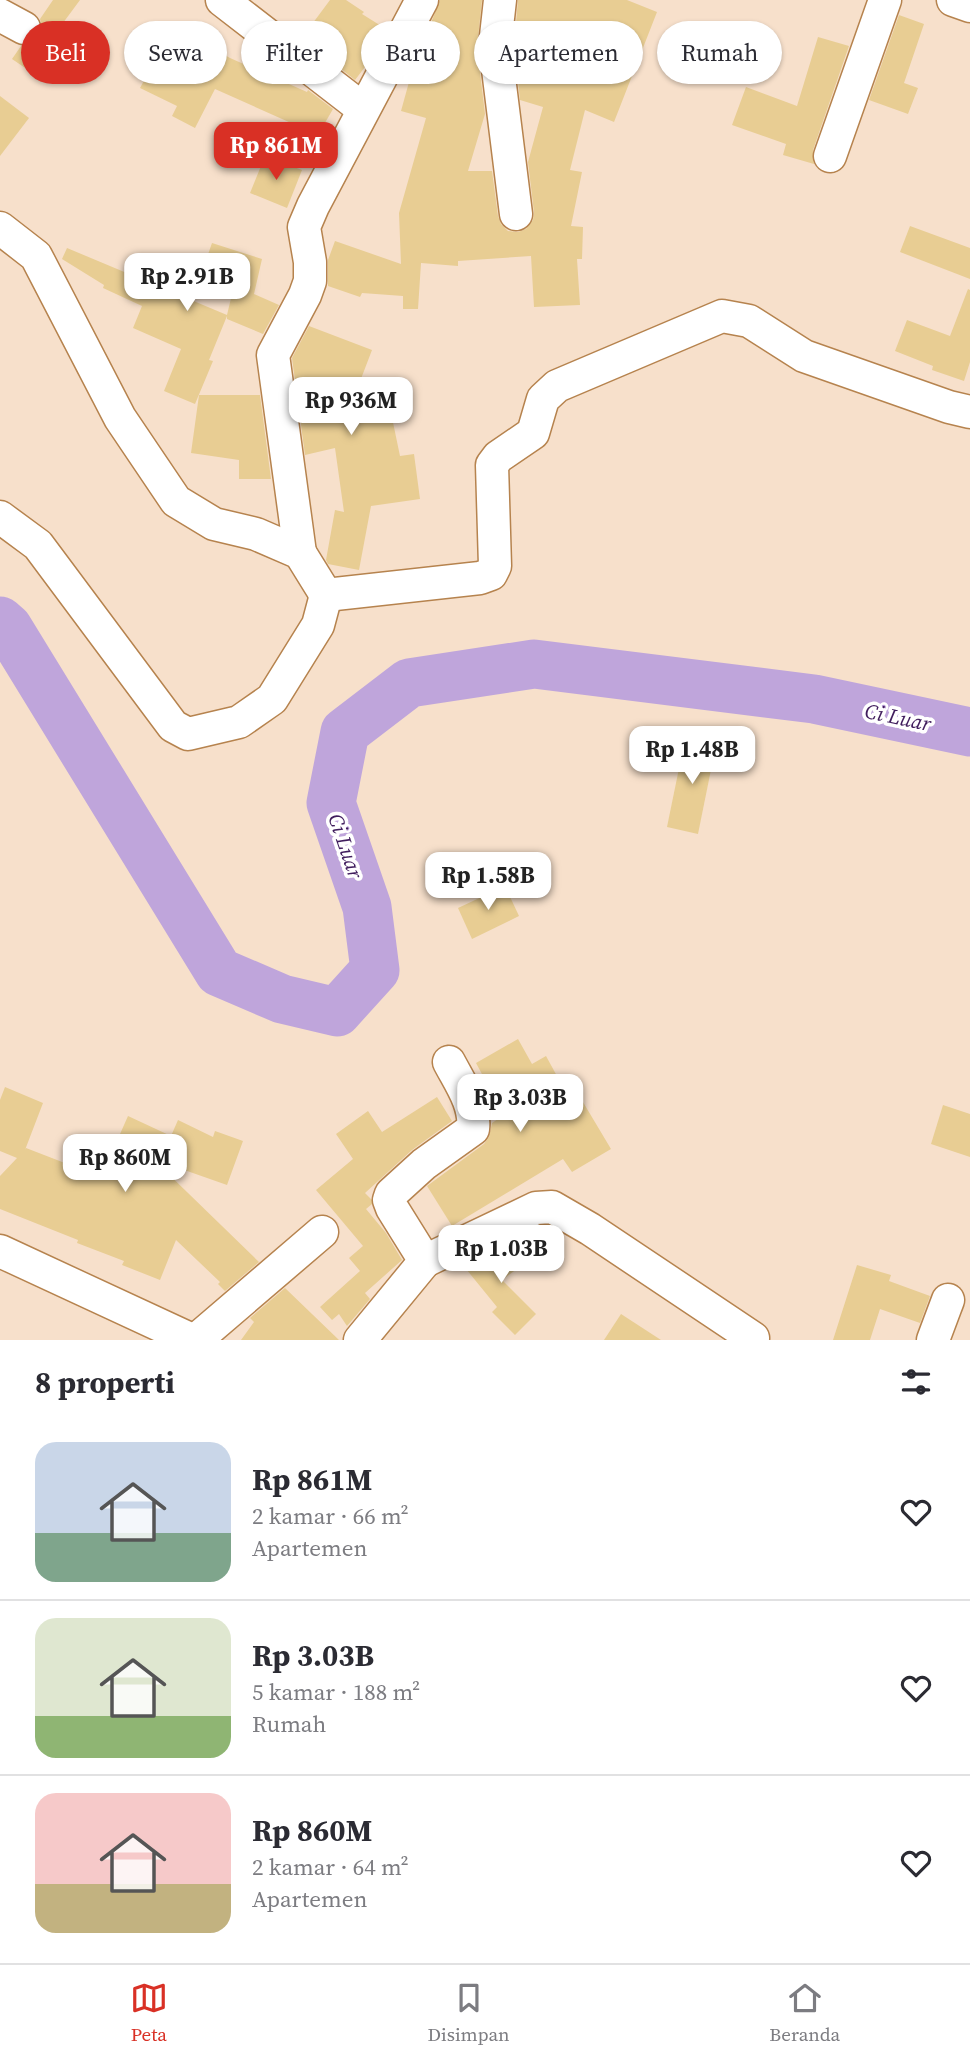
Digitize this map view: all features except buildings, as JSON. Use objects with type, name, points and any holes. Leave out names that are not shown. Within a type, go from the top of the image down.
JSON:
[{"type":"street","points":[[222,0],[363,109]]},
{"type":"street","points":[[0,517],[38,545],[173,726],[188,734],[239,722],[272,699],[318,625],[326,595],[300,553],[273,355],[310,281],[304,227],[422,0]]},
{"type":"street","points":[[500,0],[495,45],[516,214]]},
{"type":"street","points":[[830,156],[885,0]]},
{"type":"street","points":[[953,0],[970,5]]},
{"type":"street","points":[[0,228],[36,256],[120,418],[176,501],[214,524],[256,534],[300,553]]},
{"type":"street","points":[[326,595],[480,578],[491,573],[495,566],[492,465],[498,457],[533,433],[543,399],[557,386],[722,316],[749,321],[804,356],[970,412]]},
{"type":"street","points":[[425,1261],[389,1200],[391,1194],[424,1164],[472,1129],[474,1118],[471,1106],[449,1062]]},
{"type":"street","points":[[360,1340],[425,1261],[536,1208],[552,1207],[590,1229],[753,1338]]},
{"type":"street","points":[[0,1251],[194,1340],[322,1232]]},
{"type":"street","points":[[933,1340],[948,1300]]},
{"type":"waterway","name":"Ci Luar","points":[[0,621],[8,628],[219,972],[282,999],[337,1012],[375,970],[367,907],[331,803],[345,732],[409,683],[534,664],[814,699],[970,732]]}]
